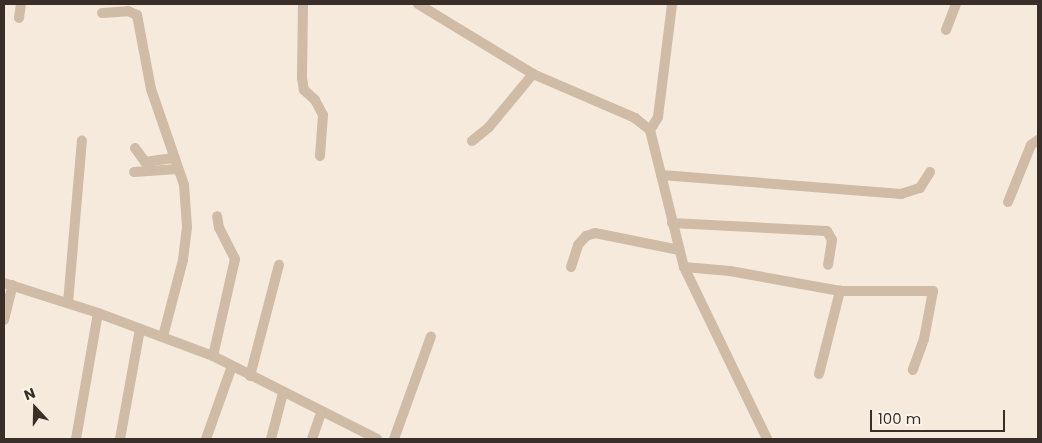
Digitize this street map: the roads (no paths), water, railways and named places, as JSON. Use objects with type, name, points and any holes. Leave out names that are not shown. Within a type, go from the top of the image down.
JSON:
[{"type":"street","points":[[19,18],[22,4]]},
{"type":"street","points":[[303,4],[302,78],[304,90],[316,100],[323,115],[320,156]]},
{"type":"street","points":[[418,4],[533,74],[634,118],[650,130],[684,267],[768,439]]},
{"type":"street","points":[[650,130],[658,117],[672,4]]},
{"type":"street","points":[[946,30],[956,4]]},
{"type":"street","points":[[102,13],[128,11],[137,15],[151,89],[184,185],[187,227],[183,260],[163,336]]},
{"type":"street","points":[[472,141],[489,126],[533,74]]},
{"type":"street","points":[[1008,202],[1031,145],[1038,140]]},
{"type":"street","points":[[68,302],[82,141]]},
{"type":"street","points":[[135,148],[145,162],[175,158]]},
{"type":"street","points":[[134,172],[178,169]]},
{"type":"street","points":[[661,175],[900,194],[920,188],[930,172]]},
{"type":"street","points":[[213,356],[235,259],[218,228],[217,216]]},
{"type":"street","points":[[672,224],[827,231],[832,240],[828,266]]},
{"type":"street","points":[[572,267],[581,241],[595,233],[679,250]]},
{"type":"street","points":[[250,376],[279,265]]},
{"type":"street","points":[[684,267],[730,271],[840,291],[933,291],[924,339],[913,370]]},
{"type":"street","points":[[4,320],[8,284],[68,302],[213,356],[321,413],[377,439]]},
{"type":"street","points":[[819,374],[840,291]]},
{"type":"street","points":[[76,439],[98,313]]},
{"type":"street","points":[[120,439],[140,329]]},
{"type":"street","points":[[394,439],[431,336]]},
{"type":"street","points":[[206,439],[232,366]]},
{"type":"street","points":[[271,439],[283,393]]},
{"type":"street","points":[[312,439],[321,413]]}]
